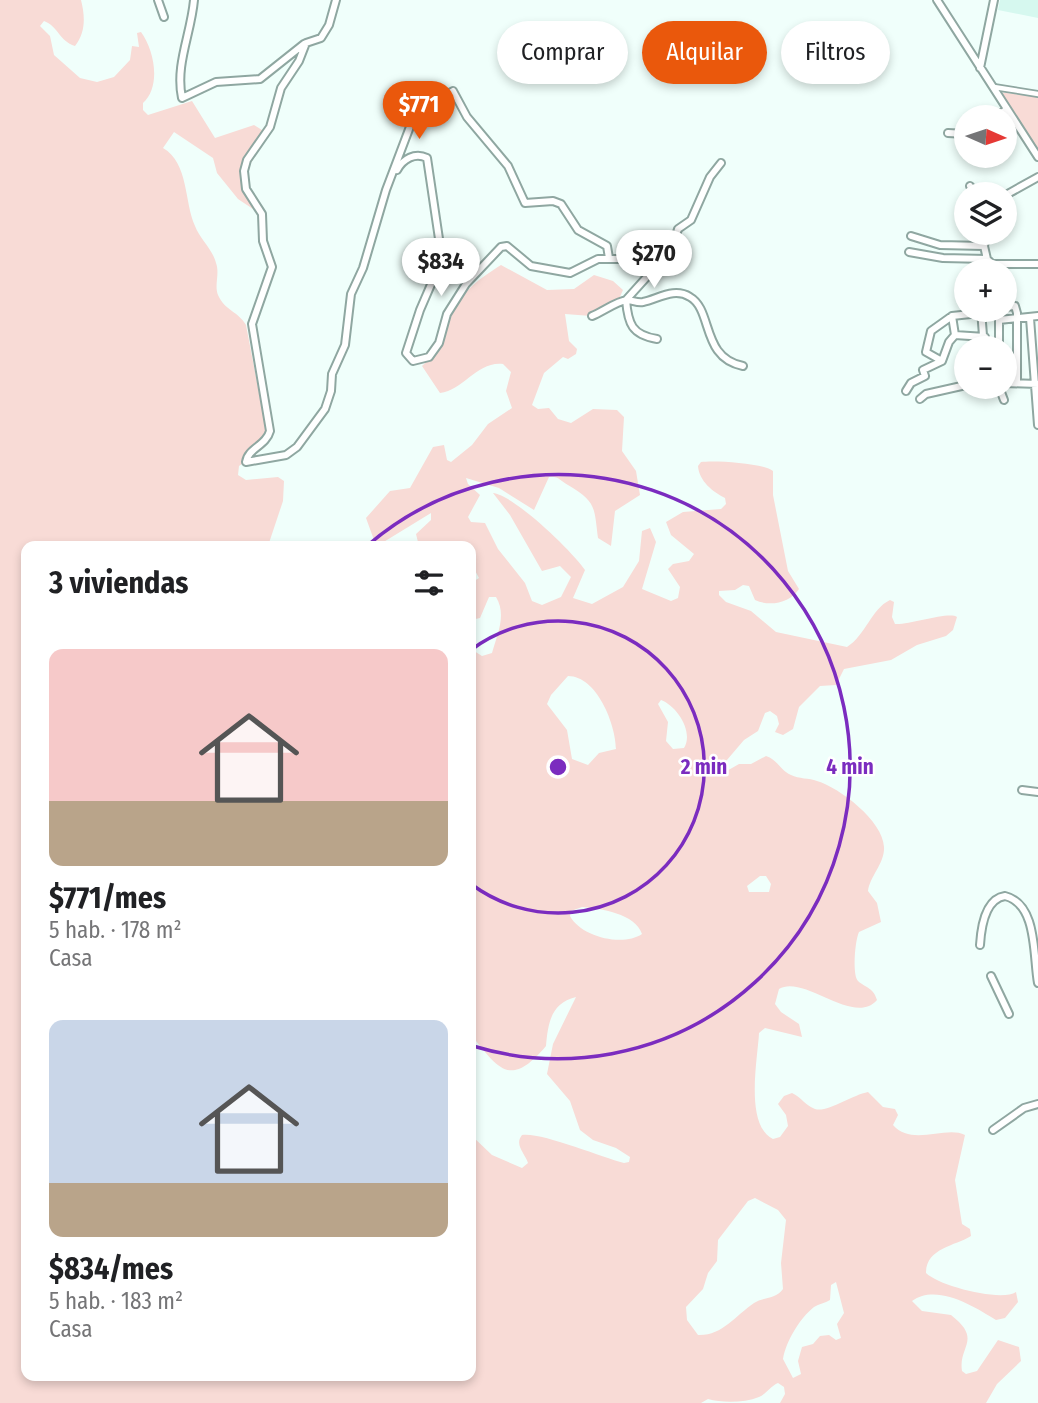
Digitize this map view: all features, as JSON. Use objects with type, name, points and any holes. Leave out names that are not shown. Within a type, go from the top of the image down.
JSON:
[{"type":"street","points":[[158,0],[164,17]]},
{"type":"street","points":[[194,0],[181,55],[178,82],[182,98],[216,82],[260,79],[306,43],[321,38],[329,25],[336,0]]},
{"type":"street","points":[[937,0],[1003,105]]},
{"type":"street","points":[[980,68],[994,0]]},
{"type":"street","points":[[306,43],[299,61],[281,88],[270,127],[247,160],[244,171],[246,189],[262,214],[263,242],[272,267],[252,324],[270,431],[265,442],[245,458],[248,463],[286,454],[297,447],[325,409],[332,373],[345,345],[351,294],[367,258],[386,190],[411,124],[434,102],[453,91],[467,117],[508,166],[525,203],[553,201],[561,204],[578,230],[607,246],[609,258]]},
{"type":"street","points":[[990,87],[1038,94]]},
{"type":"street","points":[[1017,126],[1038,157]]},
{"type":"street","points":[[948,133],[954,133]]},
{"type":"street","points":[[386,190],[399,166],[408,158],[417,155],[427,158],[442,259],[420,310],[406,353],[413,361],[429,357],[443,332],[447,314],[459,294],[500,247],[507,246],[531,266],[570,273],[593,261],[609,258],[636,259],[672,246]]},
{"type":"street","points":[[592,316],[626,300],[672,246],[678,229],[691,220],[710,177],[721,163]]},
{"type":"street","points":[[1017,188],[1038,177]]},
{"type":"street","points":[[909,252],[943,258],[987,259],[985,246],[940,245],[911,236]]},
{"type":"street","points":[[1017,266],[1037,267]]},
{"type":"street","points":[[626,300],[641,303],[664,294],[689,296],[697,304],[719,355],[731,363],[743,366]]},
{"type":"street","points":[[626,300],[631,328],[639,334],[657,339]]},
{"type":"street","points":[[906,391],[911,383],[925,376],[923,370],[942,361],[955,335],[952,316],[931,331],[926,349],[942,361]]},
{"type":"street","points":[[1017,321],[1034,317],[1038,425]]},
{"type":"street","points":[[955,335],[970,336]]},
{"type":"street","points":[[1017,383],[1036,384]]},
{"type":"street","points":[[920,399],[926,394],[954,388]]},
{"type":"street","points":[[1023,790],[1038,792]]},
{"type":"street","points":[[979,944],[985,916],[994,902],[1005,896],[1017,902],[1028,918],[1038,983]]},
{"type":"street","points":[[991,975],[1009,1014]]},
{"type":"street","points":[[993,1130],[1024,1108],[1038,1104]]},
{"type":"shaded area","points":[[0,0],[81,0],[84,24],[75,46],[44,21],[40,26],[50,36],[54,55],[80,78],[97,82],[114,77],[130,60],[132,46],[139,47],[137,33],[141,32],[150,49],[154,69],[152,88],[143,103],[143,110],[148,115],[192,101],[215,138],[254,125],[262,130],[257,152],[248,171],[256,211],[238,199],[217,173],[213,158],[174,132],[163,148],[171,155],[182,173],[195,226],[214,258],[218,295],[246,325],[268,440],[264,448],[239,466],[238,475],[246,480],[278,477],[284,481],[283,501],[270,541],[21,541],[21,1381],[476,1381],[476,1140],[492,1155],[522,1168],[528,1163],[519,1142],[522,1135],[543,1137],[624,1163],[629,1162],[630,1157],[616,1148],[593,1140],[580,1130],[570,1101],[547,1074],[553,1044],[576,997],[556,1009],[548,1029],[546,1046],[522,1067],[505,1069],[476,1041],[476,652],[482,656],[492,653],[501,611],[496,597],[489,597],[480,618],[476,619],[476,580],[479,578],[476,572],[476,541],[418,541],[416,534],[431,520],[431,513],[385,541],[377,541],[366,518],[390,491],[410,488],[433,447],[444,445],[447,460],[451,462],[472,445],[488,424],[512,408],[506,391],[511,372],[503,364],[486,367],[449,391],[440,393],[422,366],[436,348],[461,298],[479,280],[501,265],[547,290],[574,289],[594,275],[613,281],[623,290],[619,299],[591,316],[565,314],[569,341],[577,349],[576,354],[568,359],[563,357],[544,373],[532,405],[538,409],[549,408],[558,419],[571,423],[593,409],[617,410],[624,417],[622,451],[636,471],[640,495],[615,511],[611,546],[598,538],[589,501],[557,478],[549,477],[534,510],[499,488],[466,478],[468,484],[480,495],[468,517],[471,522],[485,523],[498,549],[525,583],[532,601],[542,605],[561,597],[571,577],[560,566],[542,571],[510,515],[493,493],[515,503],[528,513],[578,562],[585,570],[573,598],[592,604],[623,587],[639,561],[642,531],[650,528],[656,542],[642,589],[671,601],[678,598],[680,587],[668,569],[673,564],[689,561],[694,554],[671,535],[666,522],[683,512],[721,509],[726,504],[725,498],[707,485],[699,471],[701,462],[716,461],[749,464],[773,471],[773,495],[788,571],[799,589],[790,598],[767,603],[755,600],[749,586],[743,585],[735,590],[719,591],[719,595],[726,602],[751,611],[776,632],[847,647],[859,636],[878,609],[890,600],[894,602],[892,617],[895,624],[946,616],[957,617],[953,630],[946,636],[917,645],[891,660],[844,669],[836,685],[820,686],[799,707],[793,729],[783,735],[775,732],[779,724],[777,716],[770,711],[765,713],[758,731],[744,740],[721,767],[725,772],[739,764],[751,764],[766,756],[791,775],[826,785],[859,807],[876,827],[884,847],[882,859],[868,891],[877,903],[881,922],[859,932],[855,957],[856,978],[872,990],[877,1000],[867,1007],[856,1008],[802,988],[789,986],[779,989],[775,1004],[781,1012],[799,1024],[802,1037],[765,1028],[759,1033],[755,1073],[758,1120],[764,1131],[773,1139],[780,1137],[788,1126],[786,1115],[778,1104],[784,1096],[792,1093],[812,1108],[820,1110],[868,1092],[883,1107],[895,1109],[898,1115],[893,1125],[901,1131],[919,1135],[948,1132],[965,1135],[955,1180],[962,1224],[970,1229],[971,1236],[936,1253],[927,1265],[926,1273],[943,1283],[984,1294],[1008,1295],[1016,1292],[1018,1302],[1005,1318],[996,1320],[966,1303],[943,1295],[932,1294],[912,1301],[922,1311],[951,1315],[966,1331],[967,1343],[962,1371],[966,1374],[977,1371],[998,1340],[1019,1347],[1021,1361],[997,1384],[986,1403],[780,1403],[785,1394],[784,1387],[778,1383],[762,1396],[753,1399],[733,1402],[708,1399],[701,1403],[0,1403]],"holes":[[[568,676],[588,684],[596,693],[613,727],[616,749],[599,753],[588,765],[572,759],[567,730],[547,704],[551,695]],[[661,700],[667,703],[682,720],[687,735],[684,748],[673,749],[666,741],[668,722],[658,704]],[[760,876],[766,876],[771,884],[769,892],[749,892],[747,886]],[[582,907],[625,917],[633,921],[642,934],[634,938],[614,940],[583,930],[570,916],[571,911]],[[755,1198],[778,1210],[786,1220],[781,1263],[783,1289],[777,1295],[754,1303],[721,1329],[698,1335],[687,1320],[686,1307],[703,1289],[708,1273],[717,1261],[718,1240],[748,1201]],[[836,1282],[844,1313],[837,1324],[841,1338],[836,1340],[829,1335],[820,1336],[813,1344],[802,1347],[798,1361],[801,1374],[793,1378],[783,1359],[790,1338],[814,1307],[830,1300],[831,1285]]]},
{"type":"shaded area","points":[[1000,0],[1038,0],[1038,18],[998,10]]},
{"type":"shaded area","points":[[998,92],[1038,97],[1038,151],[1017,120],[1017,105],[1007,105]]}]
